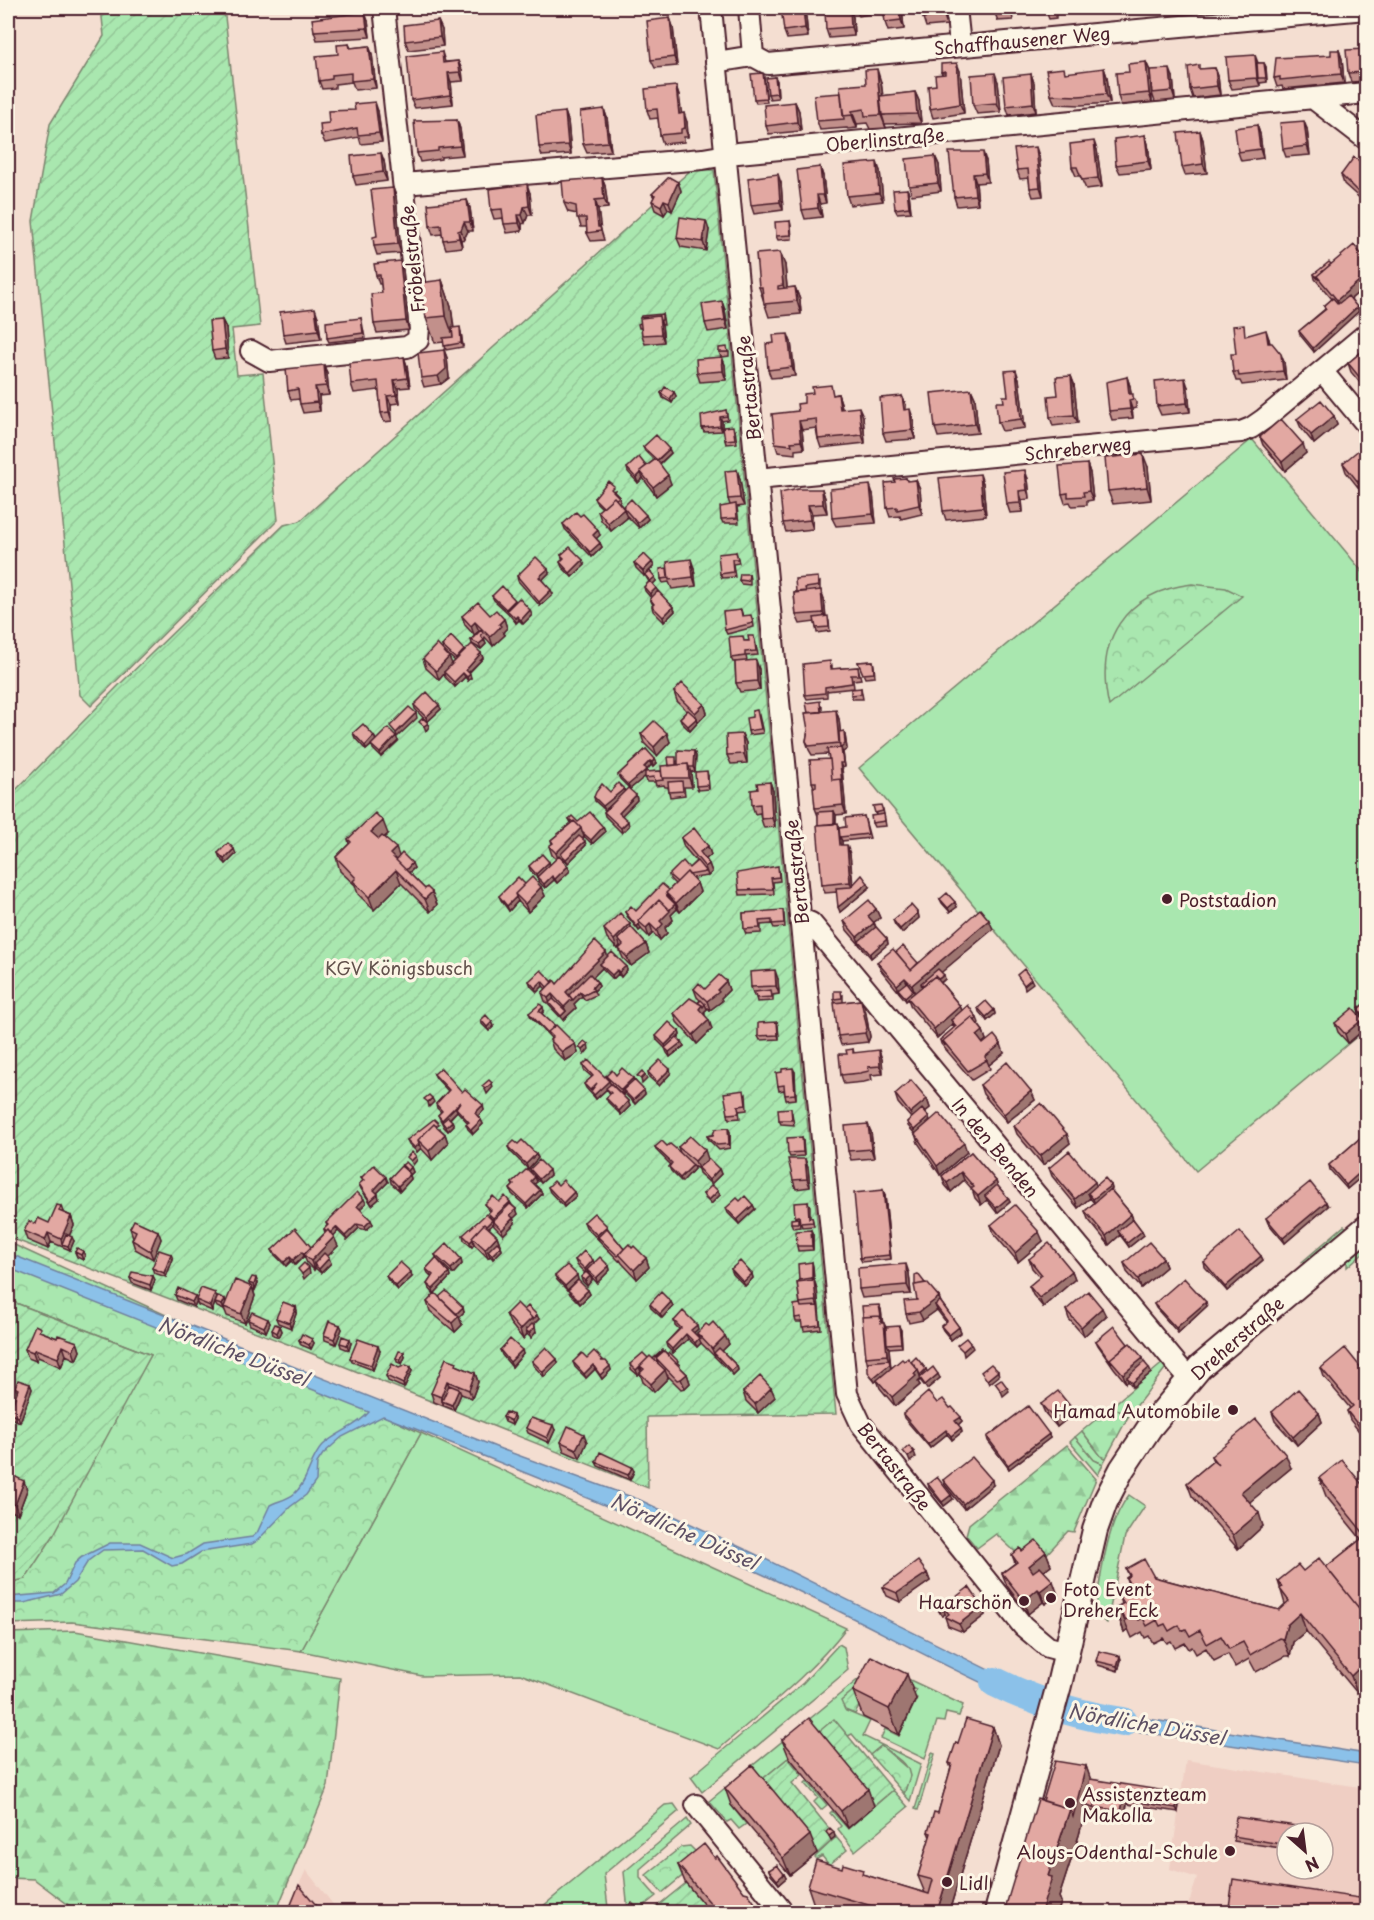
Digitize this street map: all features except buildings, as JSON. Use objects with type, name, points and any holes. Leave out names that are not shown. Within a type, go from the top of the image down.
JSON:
[{"type":"main road","name":"Dreherstraße","points":[[997,1912],[1059,1685],[1086,1564],[1105,1502],[1145,1434],[1189,1379],[1213,1356],[1366,1228]]},
{"type":"street","name":"Fröbelstraße","points":[[251,351],[269,361],[407,347],[418,340],[419,327],[384,8]]},
{"type":"street","name":"Bertastraße","points":[[711,8],[847,1395],[861,1424],[1018,1620],[1040,1642],[1066,1652]]},
{"type":"street","points":[[749,8],[753,56]]},
{"type":"street","points":[[957,8],[960,45]]},
{"type":"street","name":"Schaffhausener Weg","points":[[716,62],[753,56],[768,63],[960,45],[1189,16],[1366,9]]},
{"type":"street","name":"Oberlinstraße","points":[[404,184],[1366,93]]},
{"type":"street","points":[[1314,99],[1366,139]]},
{"type":"street","name":"Schreberweg","points":[[757,479],[1241,432],[1251,429],[1366,334]]},
{"type":"street","points":[[1322,371],[1366,424]]},
{"type":"street","name":"In den Benden","points":[[801,919],[811,923],[1189,1379]]},
{"type":"street","points":[[696,1805],[783,1912]]},
{"type":"shaded area","name":"Aloys-Odenthal-Schule","points":[[1186,1760],[1366,1788],[1366,1912],[1186,1912],[1197,1878],[1170,1869]]},
{"type":"shaded area","points":[[306,1870],[339,1912],[286,1912]]},
{"type":"green space","points":[[101,8],[224,8],[260,326],[232,329],[237,375],[263,373],[278,520],[91,706],[80,695],[33,221],[50,124],[104,36]]},
{"type":"green space","name":"KGV Königsbusch","points":[[691,170],[714,170],[836,1414],[647,1417],[648,1488],[298,1348],[8,1237],[8,798],[122,682],[284,525],[300,521]]},
{"type":"green space","name":"Poststadion","points":[[1252,439],[1366,576],[1366,1029],[1196,1171],[859,768]]},
{"type":"green space","points":[[1192,584],[1226,588],[1242,596],[1109,706],[1105,682],[1106,661],[1111,641],[1119,624],[1132,609],[1148,597],[1168,589]]},
{"type":"green space","points":[[1344,1226],[1349,1229],[1306,1265],[1302,1262]]},
{"type":"green space","points":[[8,1242],[421,1433],[301,1651],[72,1622],[8,1624],[8,1583],[25,1578],[151,1355],[8,1300]]},
{"type":"green space","points":[[1366,1242],[1366,1250],[1347,1267],[1347,1258]]},
{"type":"green space","points":[[8,1300],[151,1355],[52,1538],[25,1579],[8,1583]]},
{"type":"green space","points":[[1165,1361],[1168,1365],[1128,1417],[1112,1406]]},
{"type":"green space","points":[[1112,1406],[1128,1417],[1106,1458],[1101,1456],[1082,1431]]},
{"type":"green space","points":[[1082,1431],[1101,1456],[1106,1458],[1103,1464],[1094,1460],[1075,1437]]},
{"type":"green space","points":[[421,1433],[846,1628],[802,1676],[719,1749],[520,1674],[422,1676],[301,1651]]},
{"type":"green space","points":[[1075,1437],[1094,1460],[1103,1464],[1098,1475],[1070,1442]]},
{"type":"green space","points":[[1067,1445],[1096,1479],[1074,1532],[1068,1531],[1044,1557],[1025,1561],[996,1534],[977,1548],[966,1535],[969,1524]]},
{"type":"green space","points":[[1129,1495],[1145,1506],[1125,1536],[1107,1623],[1095,1615],[1095,1609],[1110,1534],[1121,1507]]},
{"type":"green space","points":[[75,1631],[340,1678],[328,1786],[276,1912],[78,1912],[34,1879],[8,1878],[8,1633]]},
{"type":"green space","points":[[839,1644],[844,1647],[848,1670],[702,1792],[691,1777],[803,1683]]},
{"type":"green space","points":[[877,1664],[846,1711],[870,1721],[863,1736],[921,1764],[910,1801],[904,1794],[908,1776],[901,1761],[881,1746],[870,1755],[852,1734],[848,1736],[834,1720],[731,1805],[746,1824],[739,1829],[731,1820],[727,1822],[709,1801]]},
{"type":"green space","points":[[882,1666],[910,1680],[904,1692],[860,1705],[855,1714],[845,1710],[841,1701]]},
{"type":"green space","points":[[910,1680],[963,1705],[959,1716],[946,1713],[944,1722],[937,1721],[925,1759],[881,1738],[885,1729],[899,1736],[917,1698],[913,1696],[916,1690],[908,1686],[904,1692]]},
{"type":"green space","points":[[834,1719],[893,1790],[875,1805],[816,1734]]},
{"type":"green space","points":[[881,1746],[908,1769],[910,1776],[904,1794],[870,1755]]},
{"type":"green space","points":[[932,1753],[935,1754],[918,1810],[915,1809]]},
{"type":"green space","points":[[788,1758],[802,1775],[792,1783],[836,1837],[818,1853],[759,1782]]},
{"type":"green space","points":[[807,1781],[827,1805],[821,1810],[814,1802],[818,1798],[805,1783]]},
{"type":"green space","points":[[893,1790],[908,1807],[855,1851],[838,1829],[841,1826],[830,1813],[832,1811],[848,1829]]},
{"type":"green space","points":[[674,1804],[679,1811],[604,1874],[608,1908],[603,1912],[536,1912],[665,1805]]},
{"type":"green space","points":[[687,1819],[691,1825],[640,1869],[640,1878],[656,1896],[636,1912],[628,1911],[624,1872]]},
{"type":"green space","points":[[836,1837],[847,1850],[829,1865],[822,1856],[817,1859],[815,1857]]},
{"type":"green space","points":[[690,1846],[695,1851],[693,1867],[662,1893],[646,1875],[681,1847]]},
{"type":"green space","points":[[686,1883],[710,1912],[650,1912]]},
{"type":"water","points":[[8,1253],[501,1449],[640,1500],[755,1554],[1033,1692],[1029,1705],[962,1674],[798,1591],[717,1554],[575,1493],[383,1416],[342,1437],[323,1454],[317,1463],[316,1481],[306,1495],[290,1507],[252,1544],[201,1552],[182,1564],[172,1566],[143,1549],[103,1550],[88,1561],[75,1582],[61,1594],[24,1603],[8,1603],[8,1597],[54,1593],[65,1584],[75,1563],[110,1543],[140,1543],[173,1558],[187,1554],[203,1544],[252,1537],[257,1533],[270,1505],[290,1497],[300,1488],[323,1445],[359,1422],[369,1412],[8,1268]]},
{"type":"water","points":[[1085,1709],[1366,1754],[1366,1765],[1081,1723]]},
{"type":"waterway","name":"Nördliche Düssel","points":[[995,1682],[1058,1707],[1123,1722]]},
{"type":"place","name":"Poststadion","points":[[1167,899]]},
{"type":"place","name":"Hamad Automobile","points":[[1233,1410]]},
{"type":"place","name":"Foto Event Dreher Eck","points":[[1051,1598]]},
{"type":"place","name":"Haarschön","points":[[1024,1601]]},
{"type":"place","name":"Assistenzteam Makolla","points":[[1070,1803]]},
{"type":"place","name":"Aloys-Odenthal-Schule","points":[[1230,1851]]},
{"type":"place","name":"Lidl","points":[[947,1882]]}]
